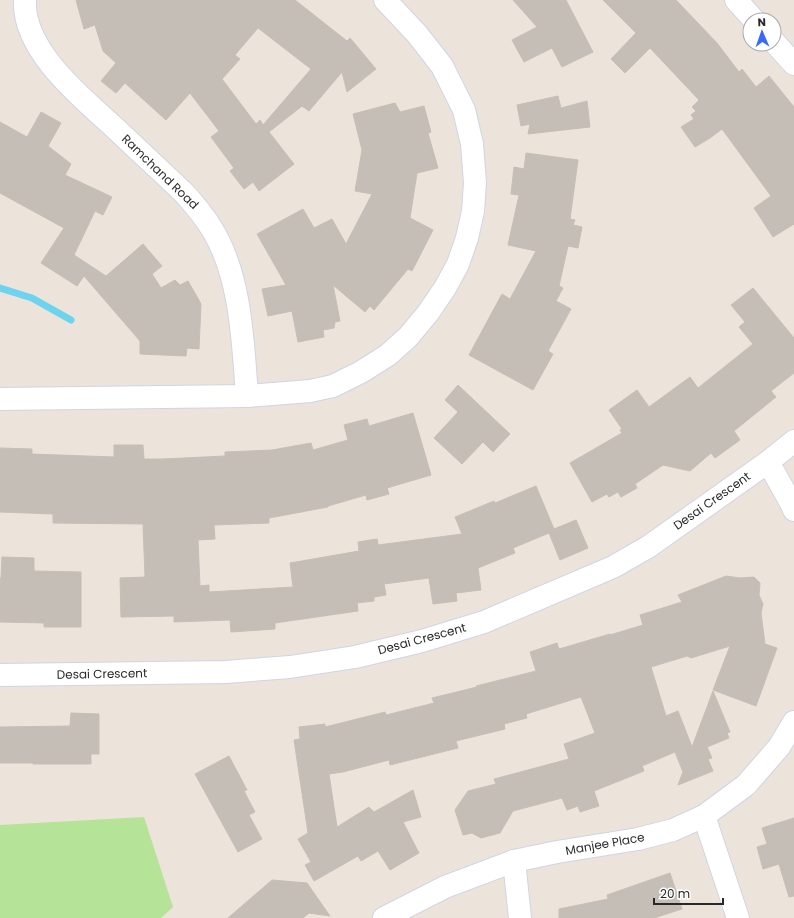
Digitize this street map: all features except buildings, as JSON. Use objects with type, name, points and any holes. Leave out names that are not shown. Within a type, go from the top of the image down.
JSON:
[{"type":"street","name":"Ramchand Road","points":[[25,0],[26,16],[34,38],[44,55],[66,82],[184,193],[200,211],[213,230],[228,262],[236,297],[242,335],[247,396]]},
{"type":"street","points":[[0,399],[247,396],[290,394],[310,391],[333,386],[362,372],[388,355],[408,337],[428,313],[445,288],[458,264],[467,238],[473,211],[475,183],[472,144],[464,110],[442,66],[417,34],[385,0]]},
{"type":"street","points":[[736,0],[747,12]]},
{"type":"street","points":[[782,51],[794,64]]},
{"type":"street","name":"Desai Crescent","points":[[0,675],[226,672],[290,667],[355,657],[422,641],[484,622],[613,567],[648,547],[768,462],[794,440]]},
{"type":"street","points":[[768,462],[794,510]]},
{"type":"street","name":"Manjee Place","points":[[384,918],[445,886],[514,861],[557,852],[638,839],[673,830],[704,816],[746,785],[778,747],[794,722]]},
{"type":"street","points":[[704,816],[738,918]]},
{"type":"street","points":[[514,861],[520,918]]},
{"type":"green space","points":[[144,817],[173,907],[161,918],[0,918],[0,825]]},
{"type":"waterway","points":[[0,288],[32,298],[71,320]]}]
